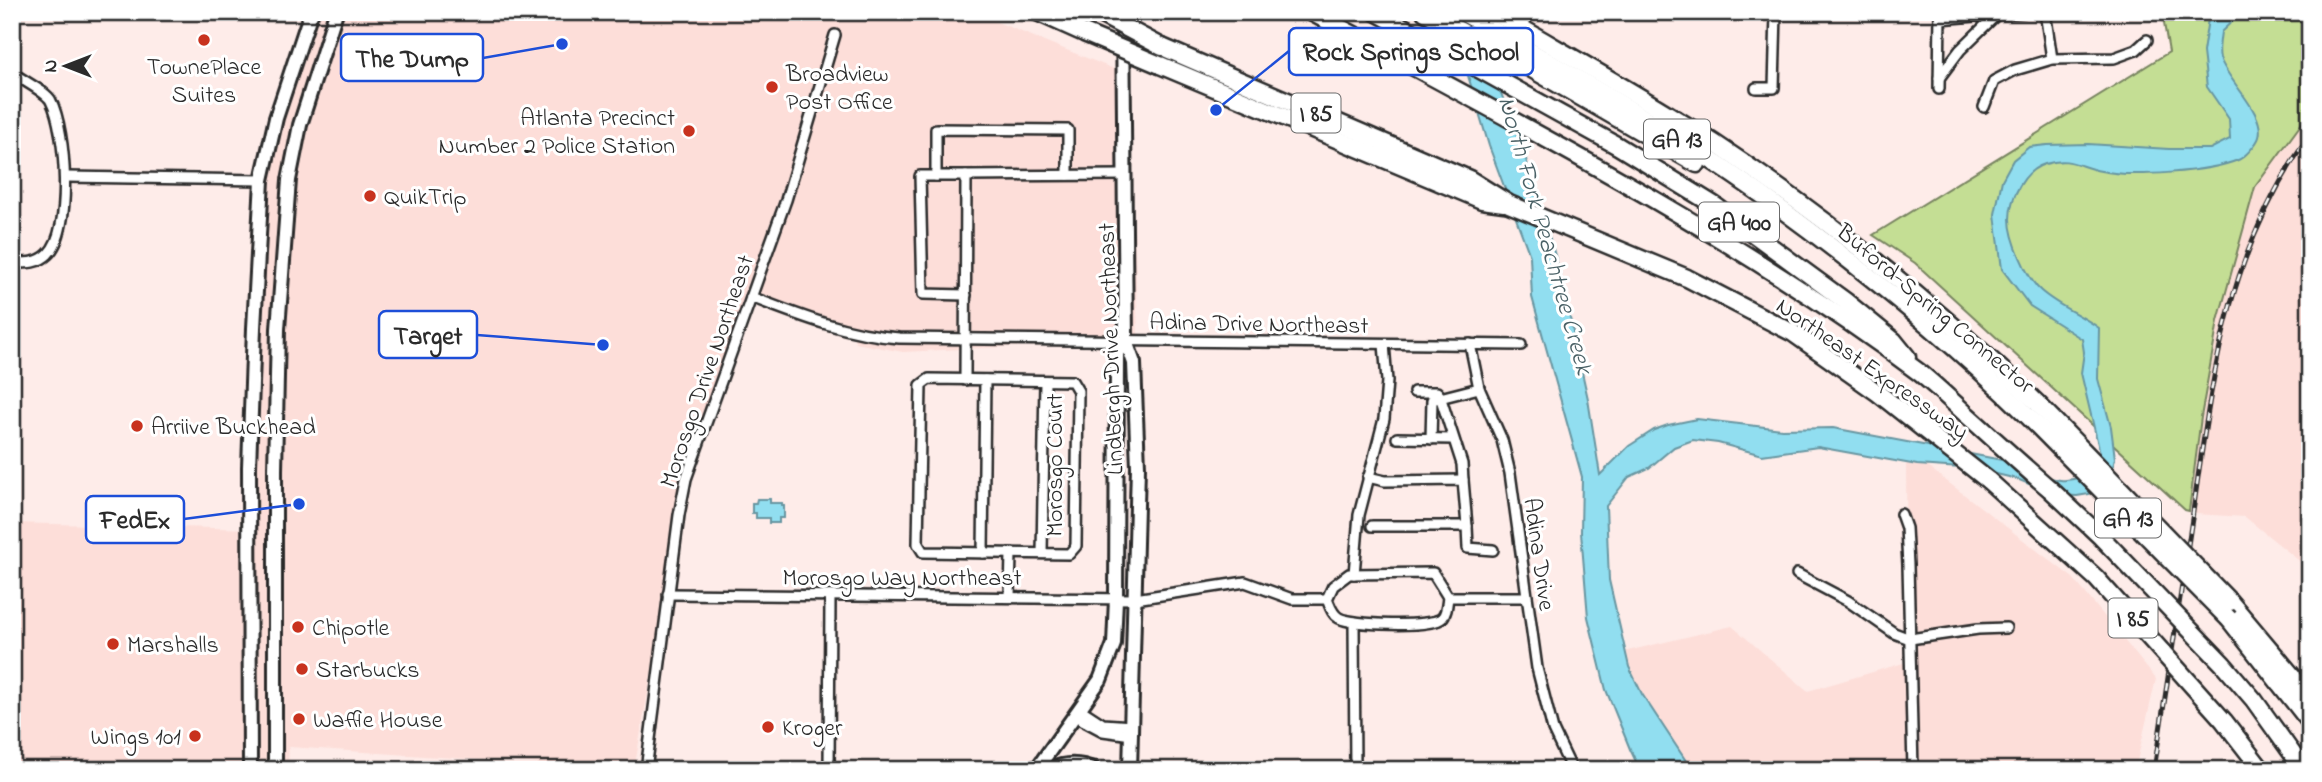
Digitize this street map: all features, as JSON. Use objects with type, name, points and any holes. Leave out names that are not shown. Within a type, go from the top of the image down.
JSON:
[{"type":"highway","points":[[1037,12],[1482,200],[1510,204]]},
{"type":"highway","name":"Northeast Expressway","points":[[1096,12],[1162,47],[1469,179],[1510,204],[1687,278],[1793,333],[1878,393],[1989,481],[2096,578],[2224,721],[2262,770]]},
{"type":"highway","name":"Northeast Expressway","points":[[1311,12],[1666,208],[1851,324],[1922,375],[2119,555],[2254,700],[2304,770]]},
{"type":"highway","name":"GA 400","points":[[1376,12],[1667,175],[1759,236],[1894,341],[1922,375]]},
{"type":"highway","points":[[1425,12],[1530,68],[1714,174],[1822,241]]},
{"type":"highway","name":"Buford-Spring Connector","points":[[1462,12],[1637,113],[1761,195],[1969,359],[2032,410],[2230,602],[2310,697]]},
{"type":"highway","name":"Buford-Spring Connector","points":[[1494,12],[1647,101],[1779,187],[1972,342],[2032,410],[2229,619],[2310,722]]},
{"type":"main road","points":[[275,770],[278,329],[289,180],[300,125],[336,12]]},
{"type":"main road","name":"Lindbergh Drive Northeast","points":[[1123,12],[1126,341],[1134,363],[1138,467],[1130,770]]},
{"type":"main road","points":[[250,770],[249,467],[262,180],[276,118],[310,13]]},
{"type":"main road","points":[[1035,770],[1100,680],[1114,644],[1117,352],[1126,341]]},
{"type":"main road","points":[[1050,770],[1067,764],[1077,764],[1095,770]]},
{"type":"street","points":[[1756,88],[1774,88],[1776,12]]},
{"type":"street","points":[[1939,89],[1940,16],[2023,12]]},
{"type":"street","points":[[2045,12],[2052,59]]},
{"type":"street","points":[[1939,78],[1960,50],[1996,15]]},
{"type":"street","name":"Morosgo Drive Northeast","points":[[646,770],[668,594],[686,479],[786,200],[835,35]]},
{"type":"street","points":[[1984,107],[1994,81],[2015,69],[2052,59],[2114,58],[2136,50],[2147,40]]},
{"type":"street","points":[[12,72],[51,99],[59,129],[66,177],[60,228],[51,252],[41,260],[12,263]]},
{"type":"street","points":[[936,176],[936,129],[1068,130],[1068,175]]},
{"type":"street","points":[[966,295],[923,295],[920,176],[1125,175]]},
{"type":"street","points":[[965,380],[966,176]]},
{"type":"street","points":[[66,177],[262,180]]},
{"type":"street","name":"Adina Drive Northeast","points":[[751,297],[827,326],[899,338],[1521,345]]},
{"type":"street","points":[[1354,574],[1359,515],[1384,419],[1387,381],[1384,344]]},
{"type":"street","name":"Adina Drive","points":[[1470,344],[1479,388],[1503,439],[1537,668],[1553,730],[1572,770]]},
{"type":"street","name":"Morosgo Court","points":[[929,379],[985,380],[1072,381],[1078,391],[1076,546],[1069,554],[923,552],[918,544],[921,385],[929,379]]},
{"type":"street","points":[[983,553],[985,380]]},
{"type":"street","points":[[1042,553],[1045,381]]},
{"type":"street","points":[[1431,439],[1432,400],[1479,388]]},
{"type":"street","points":[[1414,392],[1437,392],[1440,396],[1462,464],[1468,548],[1493,550]]},
{"type":"street","points":[[1397,438],[1453,439]]},
{"type":"street","points":[[1368,477],[1385,481],[1463,480]]},
{"type":"street","points":[[1901,514],[1906,528],[1909,578],[1913,770]]},
{"type":"street","points":[[1372,526],[1467,526]]},
{"type":"street","points":[[1010,597],[1011,553]]},
{"type":"street","points":[[1433,573],[1448,597],[1442,618],[1430,623],[1354,622],[1339,618],[1332,612],[1327,599],[1333,586],[1342,578],[1354,574],[1433,573]]},
{"type":"street","points":[[1797,574],[1847,601],[1894,633],[1910,639],[1978,629],[2006,628]]},
{"type":"street","name":"Morosgo Way Northeast","points":[[668,594],[1135,599],[1245,582],[1292,599],[1327,599]]},
{"type":"street","points":[[829,770],[830,596]]},
{"type":"street","points":[[1448,597],[1526,597]]},
{"type":"street","points":[[1354,622],[1355,770]]},
{"type":"street","points":[[1077,712],[1103,724],[1132,731]]},
{"type":"shaded area","points":[[307,12],[972,12],[1129,75],[1138,340],[903,352],[856,343],[851,332],[756,295],[684,494],[634,770],[289,747],[288,770],[12,770],[12,523],[256,529],[260,281],[271,172],[289,74]]},
{"type":"shaded area","points":[[2310,112],[2310,557],[2302,563],[2245,517],[2195,514],[2189,504],[2218,321],[2255,187]]},
{"type":"shaded area","points":[[1906,450],[2073,578],[2156,679],[2135,770],[1642,770],[1615,654],[1732,626],[1808,691],[1907,662]]},
{"type":"green space","points":[[2162,12],[2310,12],[2310,112],[2255,187],[2218,321],[2201,417],[2189,511],[1915,263],[1873,235],[2169,52]]},
{"type":"water","name":"North Fork Peachtree Creek","points":[[1443,12],[1470,12],[1525,156],[1559,269],[1588,399],[1600,475],[1629,446],[1654,430],[1697,419],[1782,429],[1833,428],[2002,460],[2048,478],[2071,480],[2081,476],[2096,462],[2100,453],[2081,373],[2084,352],[2082,339],[2030,306],[2002,269],[1995,214],[2002,180],[2013,160],[2029,147],[2088,144],[2210,149],[2230,139],[2229,119],[2207,87],[2203,52],[2209,12],[2242,12],[2221,32],[2219,55],[2257,118],[2259,137],[2244,157],[2238,160],[2190,171],[2131,174],[2061,161],[2045,164],[2031,172],[2016,194],[2011,211],[2011,227],[2016,247],[2030,277],[2041,291],[2099,328],[2098,379],[2111,427],[2115,458],[2112,472],[2100,489],[2077,496],[2055,495],[2017,479],[1976,469],[1917,465],[1818,447],[1762,455],[1718,443],[1693,440],[1674,447],[1649,468],[1629,477],[1606,506],[1609,580],[1629,667],[1642,694],[1692,770],[1640,770],[1606,690],[1588,617],[1581,532],[1582,477],[1532,297],[1530,256],[1489,146],[1466,69]]},
{"type":"water","points":[[757,499],[782,503],[784,518],[779,518],[779,523],[769,523],[769,518],[756,518],[756,513],[752,513],[752,503],[756,503]]},
{"type":"railway","points":[[2154,770],[2208,411],[2228,316],[2241,269],[2259,224],[2282,179],[2310,135]]},
{"type":"place","name":"TownePlace Suites","points":[[204,40]]},
{"type":"place","name":"The Dump","points":[[562,44]]},
{"type":"place","name":"Broadview Post Office","points":[[772,87]]},
{"type":"place","name":"Rock Springs School","points":[[1216,110]]},
{"type":"place","name":"Atlanta Precinct Number 2 Police Station","points":[[689,131]]},
{"type":"place","name":"QuikTrip","points":[[370,196]]},
{"type":"place","name":"Target","points":[[603,345]]},
{"type":"place","name":"Arriive Buckhead","points":[[137,426]]},
{"type":"place","name":"FedEx","points":[[299,504]]},
{"type":"place","name":"Chipotle","points":[[298,627]]},
{"type":"place","name":"Marshalls","points":[[113,644]]},
{"type":"place","name":"Starbucks","points":[[302,669]]},
{"type":"place","name":"Waffle House","points":[[299,719]]},
{"type":"place","name":"Kroger","points":[[768,727]]},
{"type":"place","name":"Wings 101","points":[[195,736]]}]
